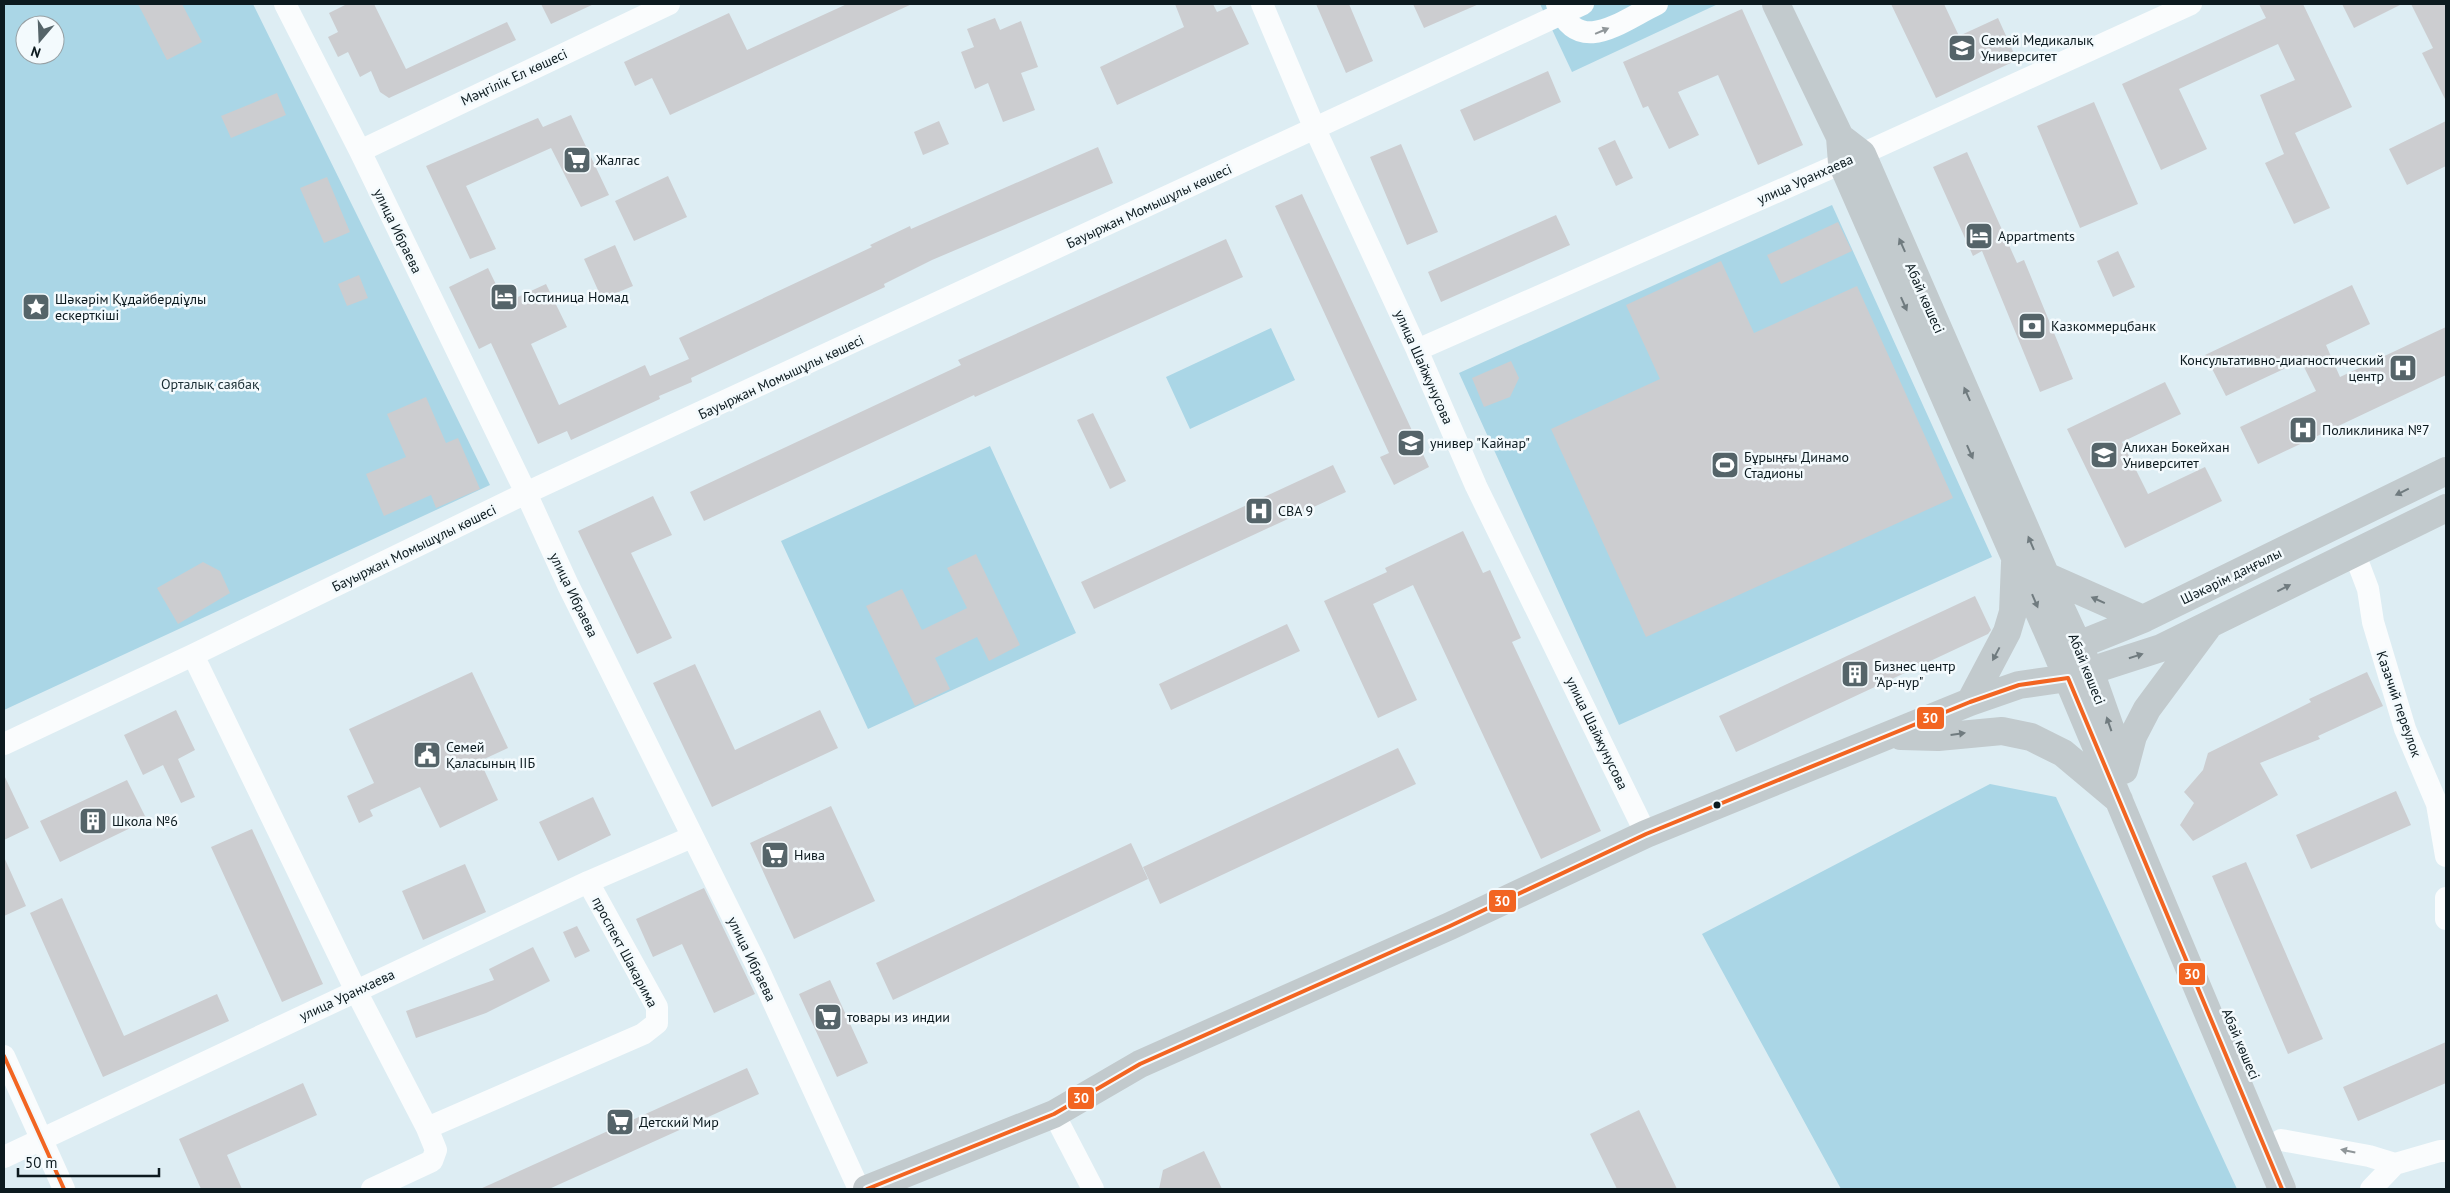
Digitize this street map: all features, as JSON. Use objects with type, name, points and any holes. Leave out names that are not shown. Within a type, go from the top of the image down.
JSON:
[{"type":"main road","name":"Абай көшесі","points":[[1776,4],[1848,151],[2046,576],[2068,649]]},
{"type":"main road","name":"Абай көшесі","points":[[1848,151],[2016,556],[2068,649],[2124,770],[2303,1189]]},
{"type":"main road","name":"Шәкәрім даңғылы","points":[[2019,685],[2068,649],[2143,619],[2446,471]]},
{"type":"main road","name":"Шәкәрім даңғылы","points":[[867,1189],[1054,1114],[1140,1064],[1450,926],[1646,834],[1892,736],[1970,702],[2019,685],[2079,674],[2161,648],[2446,508]]},
{"type":"main road","points":[[1970,702],[2007,632],[2013,612],[2016,556]]},
{"type":"main road","points":[[2046,576],[2143,619]]},
{"type":"main road","points":[[2124,770],[2133,736],[2147,709],[2208,626]]},
{"type":"main road","name":"Абай көшесі","points":[[2079,674],[2121,802],[2282,1189]]},
{"type":"main road","points":[[1892,736],[1938,736],[2002,731],[2031,737],[2063,753],[2121,802]]},
{"type":"street","name":"улица Ибраева","points":[[285,4],[360,151],[526,493],[568,585],[612,670],[692,838],[756,964],[859,1189]]},
{"type":"street","name":"Мәңгілік Ел көшесі","points":[[360,151],[669,4]]},
{"type":"street","name":"улица Шайжунусова","points":[[1262,4],[1315,129],[1417,350],[1476,486],[1646,834]]},
{"type":"street","name":"Бауыржан Момышұлы көшесі","points":[[4,744],[193,656],[526,493],[1315,129],[1559,9],[1583,4]]},
{"type":"street","points":[[1559,9],[1579,32],[1595,34],[1657,4]]},
{"type":"street","name":"улица Уранхаева","points":[[1417,350],[1848,151],[2191,4]]},
{"type":"street","name":"Казачий переулок","points":[[2354,552],[2368,589],[2373,622],[2406,729],[2437,804],[2446,856]]},
{"type":"street","points":[[193,656],[356,991],[427,1128],[436,1150],[432,1161],[372,1189]]},
{"type":"street","name":"улица Уранхаева","points":[[4,1157],[588,882],[692,838]]},
{"type":"street","name":"проспект Шакарима","points":[[427,1128],[643,1034],[657,1023],[657,1007],[588,882]]},
{"type":"street","points":[[2446,898],[2446,920]]},
{"type":"street","points":[[4,1056],[64,1189]]},
{"type":"street","points":[[1054,1114],[1093,1189]]},
{"type":"street","points":[[2281,1140],[2369,1156],[2395,1164]]},
{"type":"street","points":[[2371,1189],[2395,1164],[2446,1151]]},
{"type":"green space","name":"Орталық саябақ","points":[[4,4],[253,4],[490,485],[4,710]]},
{"type":"green space","points":[[1540,4],[1718,4],[1572,72]]},
{"type":"green space","name":"Бұрыңғы Динамо Стадионы","points":[[1832,205],[1992,557],[1619,725],[1459,373]]},
{"type":"green space","points":[[1271,328],[1295,380],[1190,429],[1166,377]]},
{"type":"green space","points":[[990,446],[1076,633],[868,729],[781,541]]},
{"type":"green space","points":[[1990,784],[2056,797],[2237,1189],[1841,1189],[1702,934]]},
{"type":"building","points":[[138,4],[182,4],[202,42],[167,60]]},
{"type":"building","points":[[347,4],[374,4],[406,69],[507,22],[516,40],[389,98],[380,92],[371,71],[360,77],[348,52],[338,57],[328,37],[338,32],[329,13]]},
{"type":"building","points":[[541,4],[594,4],[551,24]]},
{"type":"building","points":[[847,4],[912,4],[670,115],[652,78],[635,86],[624,62],[729,13],[747,50]]},
{"type":"building","points":[[1175,4],[1213,4],[1217,12],[1231,6],[1249,44],[1117,105],[1100,67],[1184,27]]},
{"type":"building","points":[[1316,4],[1349,4],[1373,61],[1346,73]]},
{"type":"building","points":[[1413,4],[1479,4],[1424,28]]},
{"type":"building","name":"Семей Медикалық Университет","points":[[1891,4],[1944,4],[1959,36],[1998,18],[2017,60],[1936,98]]},
{"type":"building","points":[[2259,4],[2303,4],[2352,107],[2295,133],[2330,208],[2294,224],[2265,163],[2284,154],[2260,95],[2295,80],[2278,44],[2179,89],[2207,149],[2161,170],[2122,84],[2266,18]]},
{"type":"building","points":[[2342,4],[2402,4],[2354,28]]},
{"type":"building","points":[[2411,4],[2446,4],[2446,101],[2422,53],[2433,48]]},
{"type":"building","points":[[1742,9],[1803,145],[1758,165],[1718,75],[1678,92],[1699,135],[1669,149],[1648,106],[1643,108],[1623,62]]},
{"type":"building","points":[[995,18],[1000,30],[1021,21],[1038,67],[1021,73],[1035,110],[1003,122],[988,83],[975,89],[961,52],[974,47],[967,29]]},
{"type":"building","points":[[1548,71],[1561,102],[1474,141],[1460,110]]},
{"type":"building","points":[[277,93],[286,115],[231,138],[221,116]]},
{"type":"building","points":[[2094,102],[2138,204],[2080,228],[2037,126]]},
{"type":"building","points":[[571,115],[609,195],[581,207],[551,148],[466,186],[496,249],[470,259],[426,166],[538,118],[543,127]]},
{"type":"building","points":[[939,121],[949,144],[923,155],[914,132]]},
{"type":"building","points":[[2446,121],[2446,166],[2407,185],[2389,149]]},
{"type":"building","points":[[1615,140],[1633,178],[1616,186],[1598,148]]},
{"type":"building","points":[[1401,144],[1438,232],[1407,245],[1370,157]]},
{"type":"building","points":[[1098,147],[1113,183],[932,260],[884,284],[885,287],[691,378],[692,382],[659,396],[660,399],[571,440],[567,431],[538,444],[491,343],[479,349],[449,287],[488,268],[505,303],[546,284],[567,327],[531,344],[559,405],[645,365],[650,376],[689,359],[679,338],[872,247],[870,245],[910,226],[911,229]]},
{"type":"building","points":[[1967,152],[2017,263],[2024,260],[2073,379],[2040,392],[1982,251],[1973,256],[1933,167]]},
{"type":"building","points":[[668,176],[687,217],[634,241],[615,201]]},
{"type":"building","points":[[327,177],[350,232],[324,243],[300,188]]},
{"type":"building","points":[[1302,194],[1429,467],[1394,485],[1380,457],[1389,453],[1275,206]]},
{"type":"building","points":[[1556,215],[1570,245],[1441,302],[1428,272]]},
{"type":"building","points":[[1838,222],[1852,251],[1781,284],[1767,255]]},
{"type":"building","points":[[1226,239],[1243,277],[975,397],[974,395],[704,521],[690,492],[961,365],[958,360]]},
{"type":"building","points":[[615,245],[633,286],[602,299],[584,259]]},
{"type":"building","points":[[2118,251],[2135,287],[2113,297],[2097,261]]},
{"type":"building","points":[[1721,261],[1754,333],[1857,286],[1953,498],[1646,637],[1551,429],[1660,379],[1626,305]]},
{"type":"building","points":[[359,275],[368,298],[347,306],[338,284]]},
{"type":"building","name":"Консультативно-диагностический центр","points":[[2352,285],[2370,324],[2326,345],[2340,377],[2446,327],[2446,375],[2258,464],[2240,427],[2316,391],[2301,361],[2226,396],[2205,355]]},
{"type":"building","points":[[1511,361],[1519,378],[1510,397],[1484,407],[1472,378]]},
{"type":"building","name":"Алихан Бокейхан Университет","points":[[2165,382],[2181,414],[2122,442],[2148,494],[2205,467],[2222,501],[2125,548],[2067,429]]},
{"type":"building","points":[[426,397],[446,443],[458,438],[480,489],[436,508],[431,495],[384,516],[366,474],[406,457],[387,414]]},
{"type":"building","points":[[1093,413],[1126,481],[1110,489],[1077,420]]},
{"type":"building","points":[[1333,465],[1346,492],[1094,609],[1081,582]]},
{"type":"building","points":[[653,496],[672,535],[631,553],[672,638],[637,654],[578,531]]},
{"type":"building","points":[[1463,531],[1483,573],[1490,570],[1521,638],[1512,642],[1601,831],[1541,859],[1413,585],[1373,604],[1417,700],[1378,718],[1324,601],[1387,572],[1385,568]]},
{"type":"building","points":[[976,554],[1020,645],[989,661],[977,637],[935,658],[950,689],[915,706],[866,606],[902,589],[922,630],[967,608],[947,568]]},
{"type":"building","points":[[203,562],[220,571],[230,593],[178,624],[157,588]]},
{"type":"building","name":"Бизнес центр \"Ар-нур\"","points":[[1975,596],[1991,630],[1988,634],[1736,752],[1719,716]]},
{"type":"building","points":[[1287,624],[1300,651],[1171,710],[1159,684]]},
{"type":"building","points":[[695,664],[735,750],[820,710],[838,748],[712,807],[653,683]]},
{"type":"building","name":"Семей Қаласының ІІБ","points":[[472,672],[508,748],[480,761],[498,800],[440,828],[420,787],[370,810],[373,816],[359,823],[347,796],[374,783],[349,729]]},
{"type":"building","points":[[2367,672],[2383,706],[2318,736],[2320,739],[2260,763],[2278,795],[2193,841],[2180,825],[2194,803],[2184,792],[2203,770],[2208,753],[2311,702],[2309,699]]},
{"type":"building","points":[[176,710],[195,750],[178,759],[195,797],[181,803],[163,765],[143,775],[124,735]]},
{"type":"building","points":[[1398,748],[1416,784],[1160,904],[1143,867]]},
{"type":"building","points":[[4,775],[29,828],[4,840]]},
{"type":"building","name":"Школа №6","points":[[127,780],[147,820],[60,862],[40,821]]},
{"type":"building","points":[[2396,791],[2411,825],[2311,869],[2296,835]]},
{"type":"building","points":[[593,797],[611,835],[558,861],[539,822]]},
{"type":"building","points":[[831,806],[875,901],[794,939],[750,843]]},
{"type":"building","points":[[252,829],[323,984],[282,1002],[211,847]]},
{"type":"building","points":[[1131,843],[1148,879],[893,1000],[876,963]]},
{"type":"building","points":[[4,857],[26,906],[4,916]]},
{"type":"building","points":[[2246,862],[2323,1039],[2288,1054],[2212,876]]},
{"type":"building","points":[[465,864],[486,912],[423,940],[402,891]]},
{"type":"building","points":[[704,888],[755,994],[714,1013],[682,944],[653,957],[636,919]]},
{"type":"building","points":[[62,898],[124,1036],[217,994],[229,1021],[103,1077],[30,913]]},
{"type":"building","points":[[577,926],[590,951],[575,958],[563,932]]},
{"type":"building","points":[[533,947],[550,981],[486,1013],[416,1038],[406,1011],[494,980],[489,969]]},
{"type":"building","points":[[830,980],[868,1063],[837,1077],[799,994]]},
{"type":"building","points":[[2446,1042],[2446,1083],[2358,1121],[2343,1087]]},
{"type":"building","points":[[747,1068],[759,1094],[549,1189],[480,1189]]},
{"type":"building","points":[[303,1083],[317,1115],[227,1155],[242,1189],[201,1189],[179,1139]]},
{"type":"building","points":[[1639,1110],[1677,1189],[1617,1189],[1590,1134]]},
{"type":"building","points":[[1204,1151],[1222,1189],[1159,1189],[1163,1170]]},
{"type":"transit line","name":"30","points":[[867,1189],[1054,1114],[1140,1064],[1450,926],[1646,834],[1970,702],[2019,685],[2068,678],[2282,1189]]},
{"type":"transit line","name":"30","points":[[4,1056],[64,1189]]},
{"type":"place","name":"Семей Медикалық Университет","points":[[1962,48]]},
{"type":"place","name":"Жалгас","points":[[577,160]]},
{"type":"place","name":"Appartments","points":[[1979,236]]},
{"type":"place","name":"Гостиница Номад","points":[[504,297]]},
{"type":"place","name":"Шәкәрім Құдайбердіұлы ескерткіші","points":[[36,307]]},
{"type":"place","name":"Казкоммерцбанк","points":[[2032,326]]},
{"type":"place","name":"Консультативно-диагностический центр","points":[[2403,368]]},
{"type":"place","name":"Поликлиника №7","points":[[2303,430]]},
{"type":"place","name":"универ \"Кайнар\"","points":[[1411,443]]},
{"type":"place","name":"Алихан Бокейхан Университет","points":[[2104,455]]},
{"type":"place","name":"Бұрыңғы Динамо Стадионы","points":[[1725,465]]},
{"type":"place","name":"СВА 9","points":[[1259,511]]},
{"type":"place","name":"Бизнес центр \"Ар-нур\"","points":[[1855,674]]},
{"type":"place","name":"Семей Қаласының ІІБ","points":[[427,755]]},
{"type":"place","name":"Школа №6","points":[[93,821]]},
{"type":"place","name":"Нива","points":[[775,855]]},
{"type":"place","name":"товары из индии","points":[[828,1017]]},
{"type":"place","name":"Детский Мир","points":[[620,1122]]}]
